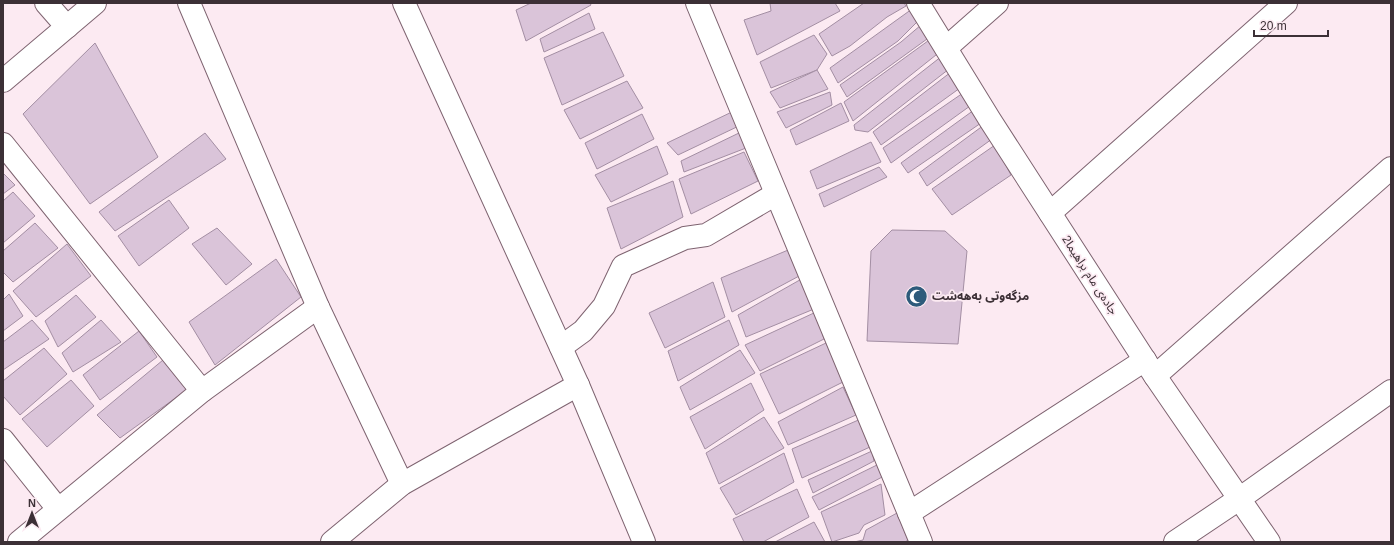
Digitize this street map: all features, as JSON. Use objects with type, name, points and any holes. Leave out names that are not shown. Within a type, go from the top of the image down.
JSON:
[{"type":"street","points":[[46,3],[67,27]]},
{"type":"street","points":[[3,81],[95,3]]},
{"type":"street","points":[[189,3],[318,307],[402,484]]},
{"type":"street","points":[[404,3],[578,385],[644,542]]},
{"type":"street","points":[[697,3],[921,542]]},
{"type":"street","name":"جادەی مام براهیما2","points":[[918,3],[1050,213],[1150,368],[1269,542]]},
{"type":"street","points":[[946,48],[997,3]]},
{"type":"street","points":[[1050,213],[1286,3]]},
{"type":"street","points":[[3,144],[202,391]]},
{"type":"street","points":[[909,513],[1150,368],[1390,172]]},
{"type":"street","points":[[561,347],[582,330],[604,306],[622,266],[685,238],[706,235],[776,194]]},
{"type":"street","points":[[19,542],[202,391],[318,307]]},
{"type":"street","points":[[332,542],[402,484],[578,385]]},
{"type":"street","points":[[1175,542],[1239,499],[1391,391]]},
{"type":"street","points":[[3,440],[58,509]]},
{"type":"building","points":[[531,3],[590,3],[591,5],[526,41],[516,10]]},
{"type":"building","points":[[770,3],[835,3],[840,11],[757,55],[744,20],[771,11]]},
{"type":"building","points":[[864,3],[904,3],[906,6],[887,17],[850,46],[832,56],[819,34]]},
{"type":"building","points":[[912,9],[918,21],[898,41],[838,83],[830,68]]},
{"type":"building","points":[[589,13],[595,29],[544,52],[540,39]]},
{"type":"building","points":[[921,25],[927,39],[847,97],[840,85],[901,42]]},
{"type":"building","points":[[603,32],[624,76],[562,105],[544,58]]},
{"type":"building","points":[[814,35],[827,54],[817,70],[771,88],[760,62]]},
{"type":"building","points":[[932,38],[941,51],[853,121],[844,102]]},
{"type":"building","points":[[95,43],[158,157],[90,204],[23,114]]},
{"type":"building","points":[[942,56],[949,69],[868,132],[855,130],[854,125]]},
{"type":"building","points":[[817,70],[828,89],[780,108],[770,92]]},
{"type":"building","points":[[951,72],[960,88],[881,145],[873,132]]},
{"type":"building","points":[[627,81],[643,108],[580,139],[564,110]]},
{"type":"building","points":[[830,92],[832,105],[786,128],[777,112]]},
{"type":"building","points":[[963,93],[970,106],[891,163],[883,148]]},
{"type":"building","points":[[841,103],[849,121],[796,145],[790,130]]},
{"type":"building","points":[[736,110],[743,124],[678,155],[667,143]]},
{"type":"building","points":[[974,110],[981,123],[908,173],[901,163]]},
{"type":"building","points":[[642,114],[654,139],[597,169],[585,143]]},
{"type":"building","points":[[984,125],[992,139],[927,186],[919,173]]},
{"type":"building","points":[[741,132],[746,148],[684,172],[681,161]]},
{"type":"building","points":[[205,133],[226,159],[115,231],[99,212]]},
{"type":"building","points":[[871,142],[881,162],[817,189],[810,171]]},
{"type":"building","points":[[995,145],[1011,175],[952,215],[932,189]]},
{"type":"building","points":[[657,146],[668,174],[611,202],[595,175]]},
{"type":"building","points":[[744,152],[758,181],[691,214],[679,179]]},
{"type":"building","points":[[879,167],[887,177],[824,207],[819,194]]},
{"type":"building","points":[[3,173],[15,185],[3,194]]},
{"type":"building","points":[[673,181],[683,217],[621,249],[607,208]]},
{"type":"building","points":[[13,192],[35,216],[3,243],[3,201]]},
{"type":"building","points":[[169,200],[189,228],[139,266],[118,236]]},
{"type":"building","points":[[35,223],[58,248],[13,282],[3,272],[3,251]]},
{"type":"building","points":[[217,228],[252,264],[226,285],[192,244]]},
{"type":"building","name":"مزگەوتی بەهەشت","points":[[892,230],[945,231],[967,251],[958,344],[867,341],[871,251]]},
{"type":"building","points":[[67,244],[91,276],[36,317],[13,291]]},
{"type":"building","points":[[793,248],[801,275],[732,312],[721,278]]},
{"type":"building","points":[[276,259],[301,297],[215,365],[189,322]]},
{"type":"building","points":[[805,277],[814,309],[746,337],[738,315]]},
{"type":"building","points":[[713,282],[725,317],[665,348],[649,313]]},
{"type":"building","points":[[9,294],[23,316],[3,331],[3,300]]},
{"type":"building","points":[[76,295],[96,317],[58,347],[45,321]]},
{"type":"building","points":[[816,312],[824,339],[760,371],[745,345]]},
{"type":"building","points":[[32,320],[49,339],[3,370],[3,342]]},
{"type":"building","points":[[101,320],[121,342],[73,372],[62,353]]},
{"type":"building","points":[[729,320],[739,345],[678,381],[668,351]]},
{"type":"building","points":[[139,331],[157,357],[100,400],[83,375]]},
{"type":"building","points":[[826,343],[845,381],[779,414],[760,374]]},
{"type":"building","points":[[44,348],[67,374],[20,415],[3,396],[3,381]]},
{"type":"building","points":[[740,350],[755,373],[690,410],[680,387]]},
{"type":"building","points":[[163,360],[188,389],[120,438],[97,415]]},
{"type":"building","points":[[71,380],[94,406],[47,447],[22,419]]},
{"type":"building","points":[[751,383],[764,410],[705,449],[690,417]]},
{"type":"building","points":[[843,387],[856,415],[788,445],[778,422]]},
{"type":"building","points":[[764,417],[784,448],[719,484],[706,453]]},
{"type":"building","points":[[863,418],[870,447],[802,478],[792,449]]},
{"type":"building","points":[[872,451],[874,461],[813,493],[808,480]]},
{"type":"building","points":[[784,453],[794,482],[736,515],[720,488]]},
{"type":"building","points":[[881,463],[886,475],[819,510],[812,497]]},
{"type":"building","points":[[881,484],[885,515],[864,525],[859,533],[832,542],[821,512]]},
{"type":"building","points":[[797,489],[809,517],[763,542],[744,542],[733,519]]},
{"type":"building","points":[[897,513],[908,540],[905,542],[854,542],[863,540],[866,530]]},
{"type":"building","points":[[814,522],[825,542],[775,542]]},
{"type":"place","name":"مزگەوتی بەهەشت","points":[[916,296]]}]
